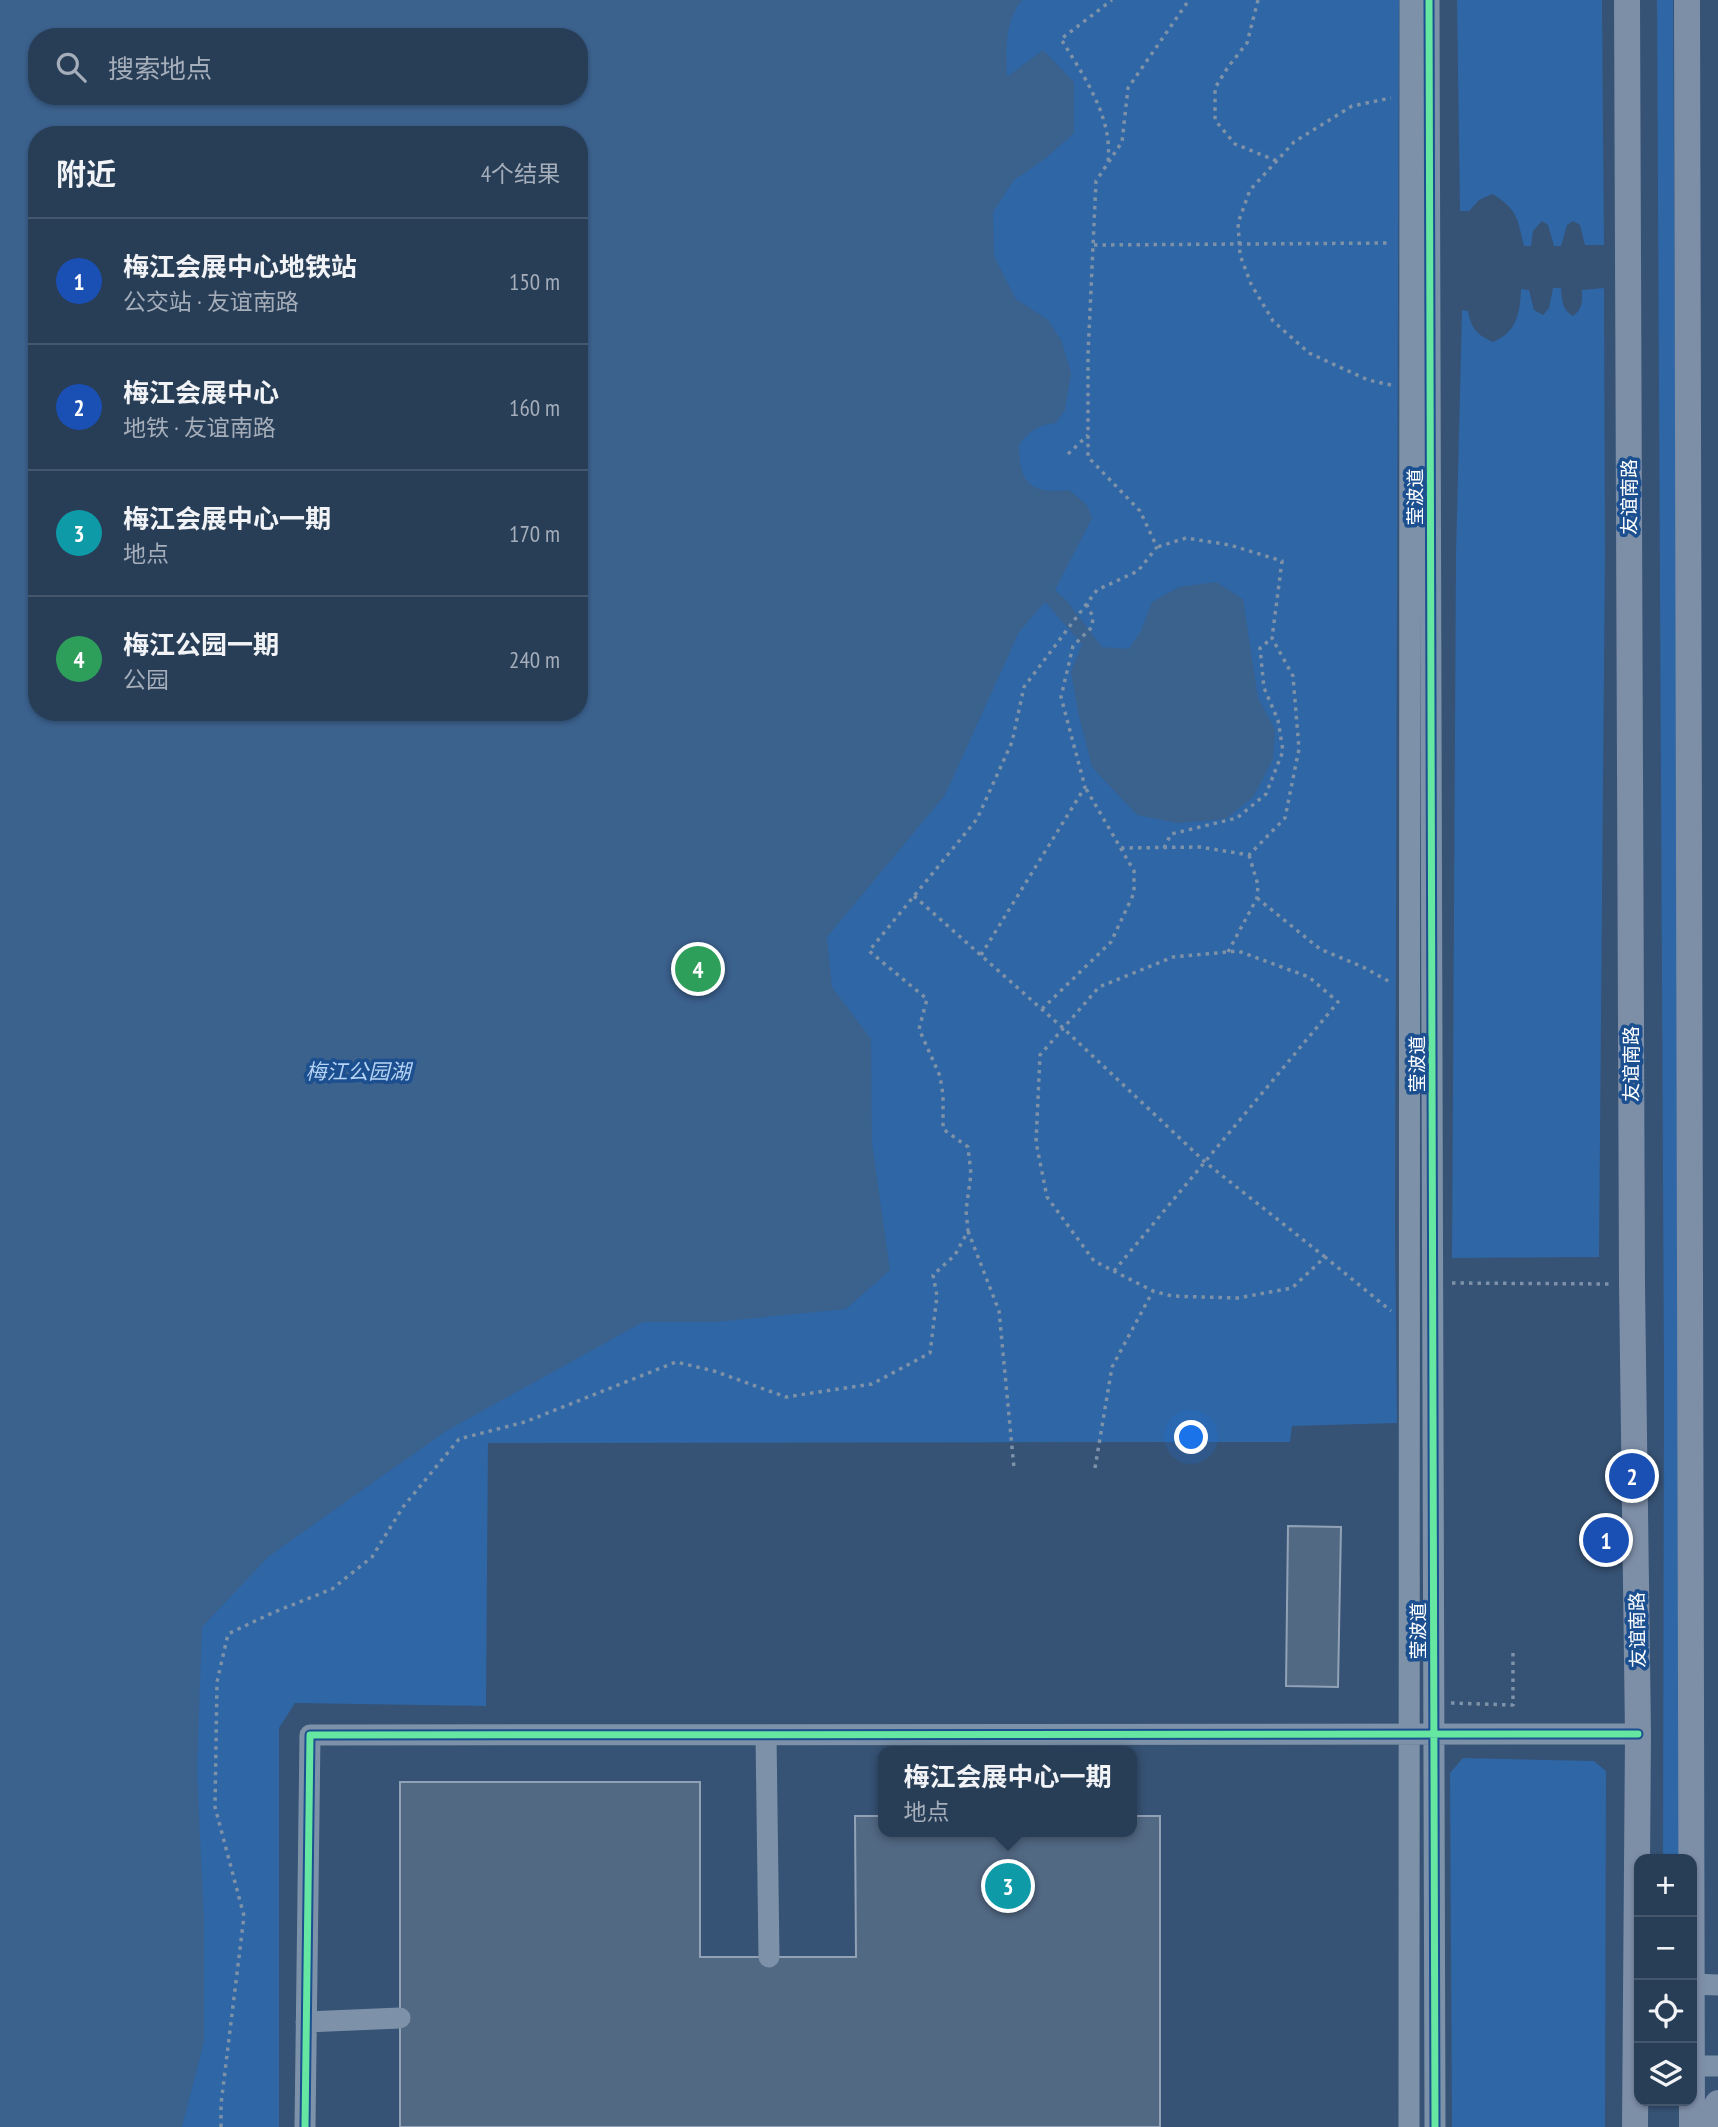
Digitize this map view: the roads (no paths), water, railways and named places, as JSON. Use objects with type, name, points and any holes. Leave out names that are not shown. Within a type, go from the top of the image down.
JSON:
[{"type":"main road","name":"友谊南路","points":[[1627,0],[1632,1284],[1638,1734],[1638,1980]]},
{"type":"main road","points":[[1687,0],[1701,1984],[1695,2043]]},
{"type":"main road","points":[[1704,2127],[1718,2103]]},
{"type":"main road","name":"友谊南路","points":[[1635,2127],[1636,2106]]},
{"type":"main road","points":[[1692,2106],[1692,2127]]},
{"type":"street","name":"莹波道","points":[[1409,2127],[1410,0]]},
{"type":"street","name":"莹波道","points":[[1430,0],[1435,2127]]},
{"type":"street","points":[[305,2127],[310,1735],[766,1735],[1005,1743],[1409,1734],[1638,1734]]},
{"type":"street","points":[[766,1735],[769,1956]]},
{"type":"street","points":[[306,2022],[400,2018]]},
{"type":"street","points":[[1697,2066],[1718,2066]]},
{"type":"water","name":"梅江公园湖","points":[[0,0],[1022,0],[1009,27],[1007,77],[1043,50],[1074,82],[1074,133],[1046,158],[1014,180],[993,212],[994,256],[1016,299],[1048,320],[1062,342],[1071,373],[1065,410],[1056,423],[1035,430],[1019,445],[1021,469],[1030,484],[1045,490],[1069,490],[1087,505],[1092,518],[1055,590],[1067,601],[1102,647],[1129,649],[1141,631],[1152,602],[1179,587],[1216,582],[1243,599],[1258,698],[1275,730],[1273,759],[1254,796],[1226,819],[1177,823],[1137,815],[1092,767],[1071,672],[1082,644],[1045,602],[1019,632],[945,795],[827,937],[832,987],[871,1039],[872,1143],[890,1270],[846,1309],[715,1322],[643,1322],[446,1431],[269,1556],[202,1627],[197,1771],[204,1921],[204,2042],[182,2127],[0,2127]]},
{"type":"place","name":"梅江公园一期","points":[[698,969]]},
{"type":"place","name":"梅江会展中心","points":[[1632,1476]]},
{"type":"place","name":"梅江会展中心地铁站","points":[[1606,1540]]},
{"type":"place","name":"梅江会展中心一期","points":[[1008,1886]]}]
